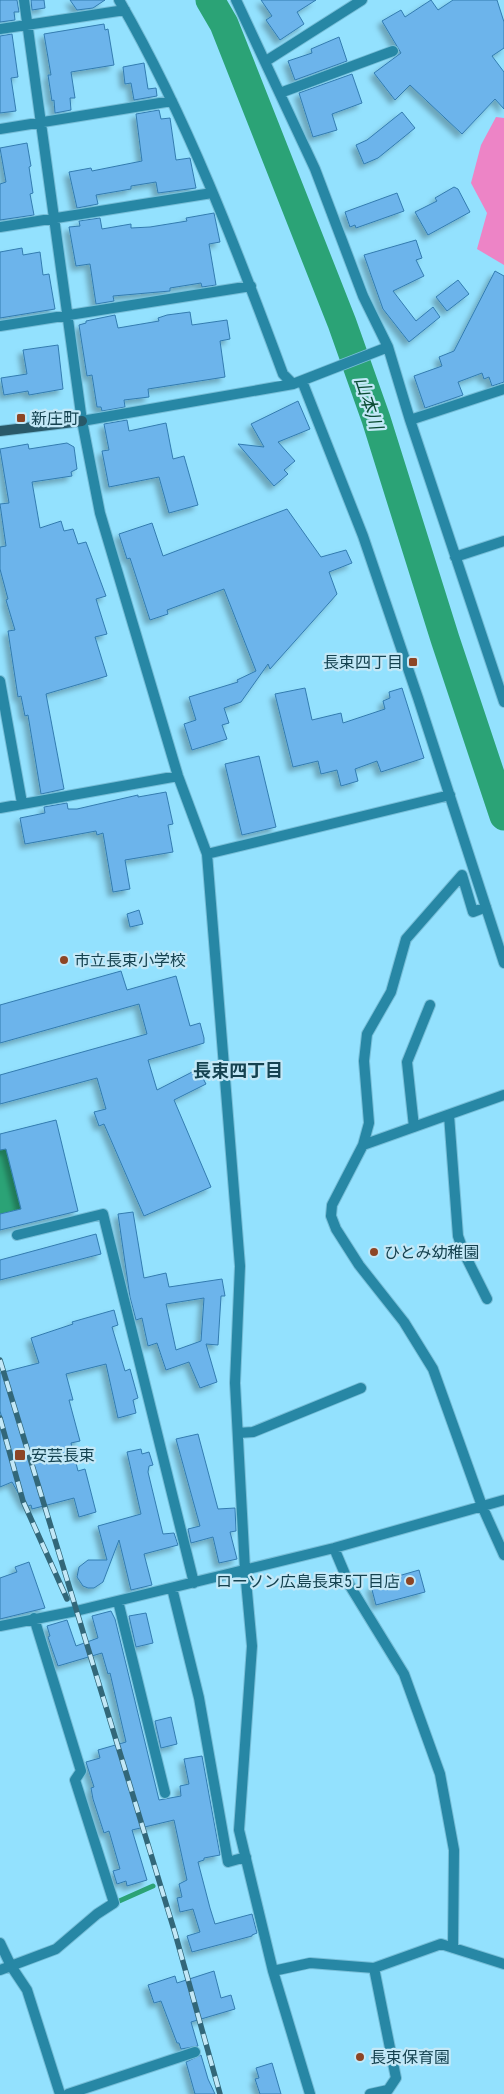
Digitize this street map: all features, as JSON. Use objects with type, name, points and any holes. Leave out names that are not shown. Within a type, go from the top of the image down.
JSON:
[{"type":"street","points":[[24,0],[82,421],[100,513],[178,776],[207,854],[240,1266],[236,1383],[245,1570],[252,1646],[239,1830],[273,1971],[310,2094]]},
{"type":"street","points":[[119,0],[172,101],[251,286],[284,374],[302,381],[363,536],[504,963]]},
{"type":"street","points":[[236,0],[266,61],[314,169],[384,348],[503,696]]},
{"type":"street","points":[[266,61],[362,0]]},
{"type":"street","points":[[0,29],[125,10]]},
{"type":"street","points":[[280,93],[393,51]]},
{"type":"street","points":[[0,129],[172,101]]},
{"type":"street","points":[[0,227],[212,193]]},
{"type":"street","points":[[0,326],[251,286]]},
{"type":"street","points":[[0,431],[82,421],[302,381],[384,348]]},
{"type":"street","points":[[410,420],[504,389]]},
{"type":"street","points":[[455,557],[504,541]]},
{"type":"street","points":[[0,681],[22,803]]},
{"type":"street","points":[[0,808],[178,776]]},
{"type":"street","points":[[207,854],[450,795]]},
{"type":"street","points":[[486,907],[473,912],[462,875],[406,940],[391,992],[367,1034],[364,1061],[369,1123],[363,1146],[332,1205],[331,1216],[336,1229],[360,1265],[404,1322],[434,1369],[482,1506],[504,1555]]},
{"type":"street","points":[[414,1127],[407,1062],[430,1005]]},
{"type":"street","points":[[363,1146],[504,1095]]},
{"type":"street","points":[[449,1115],[458,1236],[464,1253],[487,1299]]},
{"type":"street","points":[[17,1235],[103,1214],[194,1582]]},
{"type":"street","points":[[238,1433],[253,1432],[361,1388]]},
{"type":"street","points":[[0,1626],[118,1601],[334,1548],[504,1500]]},
{"type":"street","points":[[334,1548],[350,1586],[404,1674],[440,1774],[454,1850],[454,1948]]},
{"type":"street","points":[[172,1588],[199,1698],[228,1862],[246,1857]]},
{"type":"street","points":[[118,1601],[165,1793]]},
{"type":"street","points":[[0,1970],[56,1949],[114,1903],[75,1780],[81,1771],[34,1618]]},
{"type":"street","points":[[0,1943],[11,1966],[27,1990],[60,2094]]},
{"type":"street","points":[[273,1971],[310,1963],[374,1968],[441,1944],[504,1964]]},
{"type":"street","points":[[370,2094],[388,2090],[396,2078],[374,1968]]},
{"type":"street","points":[[68,2094],[195,2052]]},
{"type":"shaded area","points":[[496,117],[504,118],[504,265],[477,249],[487,213],[471,183],[481,145]]},
{"type":"shaded area","points":[[6,1149],[21,1209],[0,1214],[0,1150]]},
{"type":"building","points":[[0,0],[17,0],[19,12],[14,12],[15,20],[0,22]]},
{"type":"building","points":[[31,0],[44,0],[45,8],[32,10]]},
{"type":"building","points":[[70,0],[105,0],[93,8],[77,10]]},
{"type":"building","points":[[261,0],[316,0],[297,12],[304,24],[280,40],[266,20],[272,16]]},
{"type":"building","points":[[431,0],[438,10],[453,0],[497,0],[504,22],[504,48],[492,56],[504,72],[504,109],[495,99],[462,134],[410,85],[395,100],[374,73],[401,53],[382,21],[401,10],[405,17]]},
{"type":"building","points":[[104,24],[105,30],[108,29],[114,65],[71,72],[75,98],[70,98],[71,110],[55,113],[48,75],[51,75],[44,34]]},
{"type":"building","points":[[12,34],[18,77],[11,78],[16,111],[0,113],[0,36]]},
{"type":"building","points":[[339,37],[347,61],[295,80],[288,61],[312,53],[311,49]]},
{"type":"building","points":[[144,63],[148,89],[156,88],[157,96],[134,100],[131,83],[125,84],[123,67]]},
{"type":"building","points":[[352,74],[362,103],[332,114],[337,130],[313,137],[299,93]]},
{"type":"building","points":[[159,110],[161,119],[170,118],[176,160],[190,158],[196,188],[158,193],[156,182],[131,186],[131,189],[96,195],[98,204],[77,208],[69,172],[91,168],[92,171],[142,161],[136,114]]},
{"type":"building","points":[[402,112],[415,128],[378,158],[364,164],[356,145],[367,140]]},
{"type":"building","points":[[27,143],[33,193],[30,194],[34,215],[0,220],[0,184],[6,182],[0,148]]},
{"type":"building","points":[[454,187],[458,189],[470,212],[428,235],[415,212],[437,201],[435,198]]},
{"type":"building","points":[[397,193],[404,211],[356,228],[355,225],[350,227],[345,212]]},
{"type":"building","points":[[214,213],[220,242],[209,244],[216,285],[202,287],[201,283],[170,288],[170,291],[113,296],[114,301],[96,304],[90,264],[76,266],[69,227],[80,226],[79,221],[100,218],[102,229],[131,224],[131,228],[150,227],[187,221],[186,218]]},
{"type":"building","points":[[416,240],[422,258],[416,260],[424,276],[393,291],[416,321],[433,307],[440,317],[409,342],[383,309],[364,255]]},
{"type":"building","points":[[22,248],[23,255],[40,252],[43,275],[49,274],[55,309],[0,318],[0,252]]},
{"type":"building","points":[[495,271],[504,276],[504,382],[492,386],[489,377],[484,379],[482,373],[458,382],[463,395],[425,408],[414,376],[442,366],[439,357],[454,351]]},
{"type":"building","points":[[458,280],[469,294],[447,311],[436,297]]},
{"type":"building","points":[[190,312],[192,325],[227,320],[230,339],[220,341],[225,377],[148,389],[149,397],[124,400],[125,407],[102,411],[101,407],[97,407],[92,375],[87,376],[79,325],[86,323],[86,321],[115,315],[118,328],[159,321],[158,318],[167,315]]},
{"type":"building","points":[[58,345],[63,389],[29,395],[28,391],[4,395],[1,378],[27,374],[23,350]]},
{"type":"building","points":[[298,401],[310,429],[278,442],[295,461],[284,470],[288,474],[274,486],[238,444],[264,447],[251,424]]},
{"type":"building","points":[[127,420],[129,431],[166,423],[173,459],[184,456],[198,505],[169,513],[159,477],[109,487],[102,451],[109,450],[104,424]]},
{"type":"building","points":[[67,443],[74,447],[77,469],[71,472],[72,476],[32,482],[40,528],[61,521],[64,531],[73,529],[78,544],[86,542],[106,596],[96,599],[107,634],[95,637],[107,676],[46,694],[64,789],[41,794],[28,715],[25,716],[21,696],[18,697],[8,631],[15,630],[6,600],[8,599],[0,569],[0,547],[6,546],[0,504],[9,503],[0,449],[28,444],[29,449]]},
{"type":"building","points":[[287,509],[321,557],[346,550],[352,563],[329,572],[337,594],[270,669],[268,664],[241,702],[224,708],[229,723],[222,725],[227,739],[192,750],[184,724],[196,720],[189,697],[238,682],[237,680],[256,671],[224,589],[167,610],[168,614],[150,620],[130,558],[127,559],[119,534],[152,523],[163,556]]},
{"type":"building","points":[[305,688],[312,720],[341,713],[343,723],[385,709],[383,701],[390,698],[389,692],[402,688],[424,758],[381,772],[377,761],[355,769],[358,781],[341,786],[337,770],[321,774],[318,761],[293,767],[275,694]]},
{"type":"building","points":[[259,756],[276,827],[242,835],[225,764]]},
{"type":"building","points":[[166,792],[173,824],[168,825],[173,852],[125,860],[130,889],[113,892],[103,833],[97,835],[96,831],[25,844],[20,818],[45,813],[44,807],[67,803],[68,809],[77,809],[138,795],[138,797]]},
{"type":"building","points":[[139,910],[143,924],[130,927],[127,914]]},
{"type":"building","points":[[121,971],[127,990],[176,976],[190,1026],[200,1023],[204,1038],[204,1043],[148,1060],[157,1090],[198,1069],[206,1084],[174,1100],[211,1187],[144,1216],[104,1124],[99,1126],[94,1112],[106,1109],[97,1078],[0,1104],[0,1075],[147,1034],[139,1004],[0,1043],[0,1005]]},
{"type":"building","points":[[56,1120],[78,1211],[0,1230],[0,1214],[21,1209],[6,1149],[0,1150],[0,1134]]},
{"type":"building","points":[[133,1212],[144,1278],[166,1273],[169,1287],[222,1279],[225,1296],[221,1296],[218,1345],[206,1344],[217,1382],[200,1388],[189,1362],[166,1370],[157,1343],[148,1346],[142,1318],[136,1320],[130,1297],[118,1214]],"holes":[[[204,1298],[201,1341],[176,1350],[166,1304]]]},
{"type":"building","points":[[96,1234],[101,1254],[0,1280],[0,1260]]},
{"type":"building","points":[[114,1310],[118,1325],[112,1327],[125,1371],[130,1369],[138,1398],[133,1400],[136,1413],[118,1418],[106,1364],[66,1374],[73,1400],[69,1400],[80,1441],[71,1443],[78,1471],[85,1469],[96,1512],[79,1517],[74,1498],[32,1509],[31,1505],[26,1507],[12,1482],[0,1487],[0,1430],[5,1429],[0,1411],[0,1373],[39,1363],[31,1338],[73,1324],[72,1322]]},
{"type":"building","points":[[198,1434],[218,1509],[235,1508],[236,1531],[230,1532],[237,1559],[219,1563],[213,1537],[191,1543],[188,1529],[200,1526],[176,1439]]},
{"type":"building","points":[[141,1449],[142,1454],[149,1452],[153,1465],[149,1466],[148,1472],[163,1534],[174,1533],[178,1545],[144,1554],[152,1585],[131,1590],[119,1540],[103,1582],[94,1588],[83,1586],[77,1577],[79,1567],[88,1560],[107,1560],[98,1526],[141,1514],[127,1452]]},
{"type":"building","points":[[29,1562],[45,1608],[0,1619],[0,1578],[17,1572],[15,1567]]},
{"type":"building","points":[[419,1570],[425,1592],[376,1605],[371,1586],[382,1584],[381,1581]]},
{"type":"building","points":[[111,1611],[115,1619],[159,1800],[181,1796],[180,1786],[189,1784],[184,1759],[202,1756],[220,1855],[204,1858],[204,1860],[198,1862],[210,1908],[215,1924],[252,1914],[257,1933],[252,1936],[192,1952],[187,1936],[200,1932],[193,1909],[180,1912],[177,1898],[182,1897],[179,1884],[187,1880],[174,1820],[132,1830],[147,1880],[127,1886],[126,1881],[117,1884],[113,1871],[120,1869],[109,1831],[104,1833],[93,1799],[91,1788],[94,1787],[86,1762],[100,1758],[98,1750],[126,1742],[110,1673],[108,1674],[102,1653],[58,1666],[48,1637],[50,1636],[47,1626],[67,1620],[76,1646],[98,1638],[92,1616]]},
{"type":"building","points":[[146,1613],[153,1643],[136,1647],[129,1616]]},
{"type":"building","points":[[171,1717],[177,1744],[161,1748],[155,1721]]},
{"type":"building","points":[[214,1971],[221,1998],[231,1995],[235,2009],[191,2022],[198,2046],[181,2049],[161,2001],[154,2003],[148,1985],[175,1976],[177,1983]]},
{"type":"building","points":[[201,2055],[208,2079],[215,2094],[195,2094],[186,2062]]},
{"type":"building","points":[[272,2063],[281,2094],[260,2094],[255,2079],[259,2078],[256,2068]]},
{"type":"waterway","name":"山本川","points":[[210,0],[224,24],[342,323],[376,419],[445,639],[504,816]]},
{"type":"waterway","points":[[117,1902],[153,1886]]},
{"type":"railway","points":[[0,1360],[175,1933],[220,2094]]},
{"type":"railway","points":[[0,1418],[23,1501],[67,1599]]},
{"type":"place","name":"新庄町","points":[[21,418]]},
{"type":"place","name":"長束四丁目","points":[[413,662]]},
{"type":"place","name":"市立長束小学校","points":[[64,960]]},
{"type":"place","name":"ひとみ幼稚園","points":[[374,1252]]},
{"type":"place","name":"安芸長束","points":[[20,1455]]},
{"type":"place","name":"ローソン広島長束5丁目店","points":[[410,1581]]},
{"type":"place","name":"長束保育園","points":[[360,2057]]},
{"type":"district","name":"長束四丁目","points":[[238,1070]]}]
